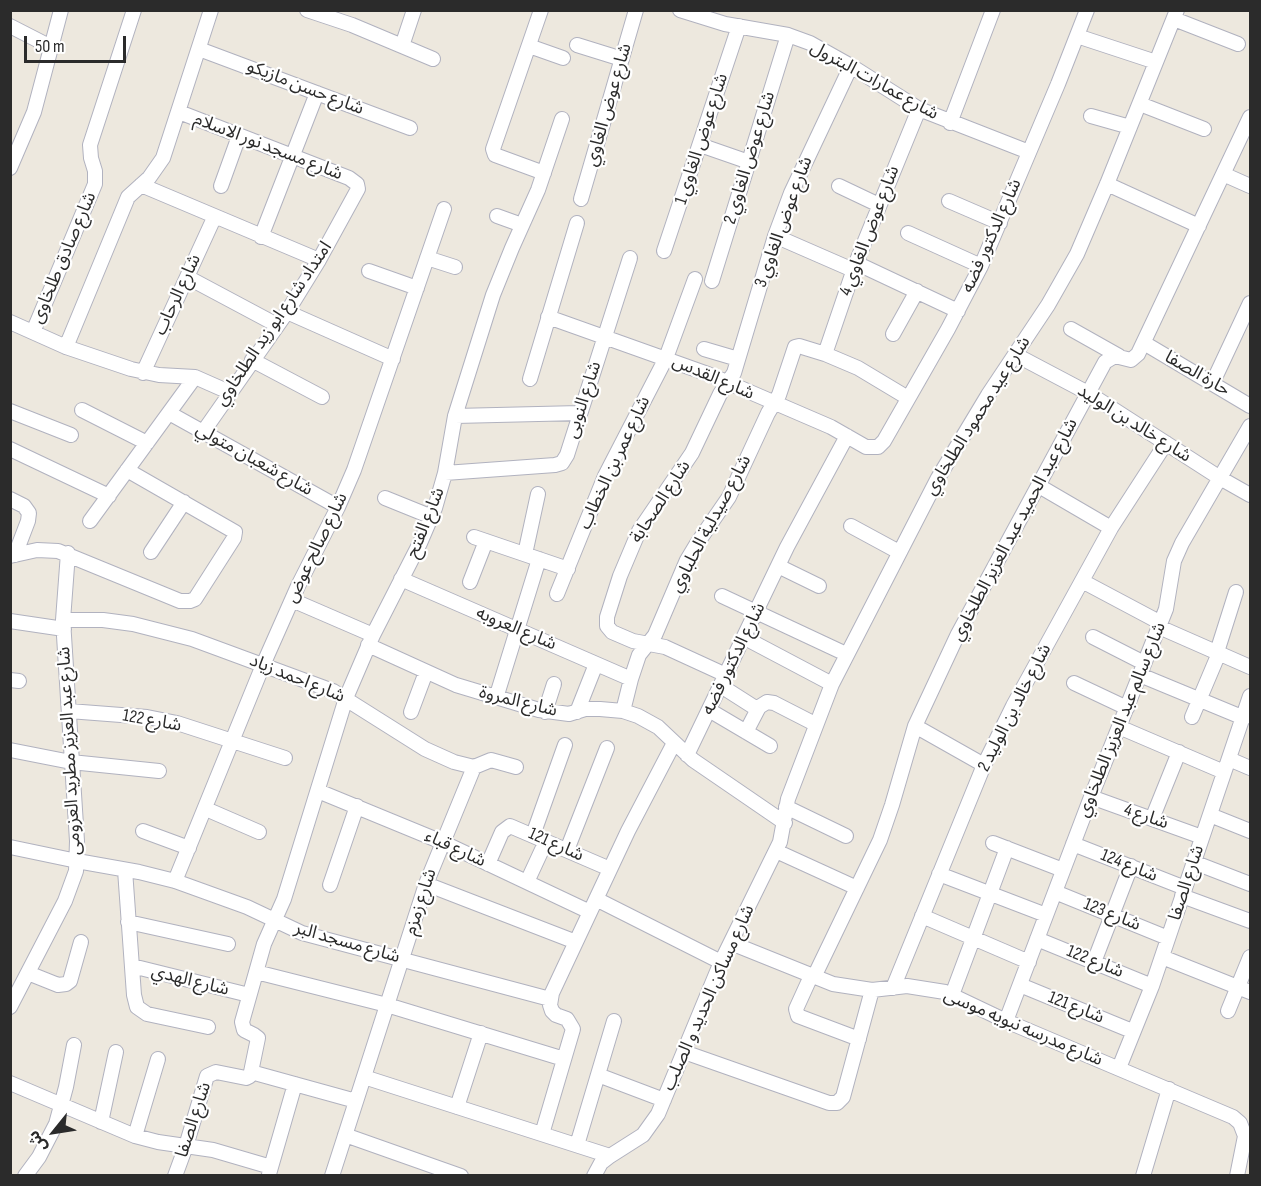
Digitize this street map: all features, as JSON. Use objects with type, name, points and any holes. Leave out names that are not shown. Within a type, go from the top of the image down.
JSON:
[{"type":"street","points":[[10,168],[34,112],[61,10]]},
{"type":"street","name":"شارع صادق طلخاوى","points":[[33,333],[95,184],[90,146],[134,10]]},
{"type":"street","points":[[66,347],[128,197],[150,178],[163,158],[211,10]]},
{"type":"street","points":[[307,10],[352,25],[433,59]]},
{"type":"street","points":[[402,46],[414,10]]},
{"type":"street","points":[[541,10],[493,149],[495,155],[544,173]]},
{"type":"street","name":"شارع عوض الغاوي","points":[[581,199],[636,10]]},
{"type":"street","name":"شارع عمارات البترول","points":[[680,10],[713,16],[739,26],[788,35],[810,43],[919,109],[1029,152]]},
{"type":"street","points":[[950,123],[993,10]]},
{"type":"street","name":"شارع الدكتور فضه","points":[[874,448],[884,441],[981,266],[1087,10]]},
{"type":"street","points":[[1175,15],[1238,44]]},
{"type":"street","name":"شارع عيد محمود الطلخاوي","points":[[785,823],[786,807],[815,724],[846,654],[956,447],[1016,355],[1077,254],[1175,15]]},
{"type":"street","points":[[10,26],[51,47]]},
{"type":"street","name":"شارع عوض الغاوي 1","points":[[664,251],[739,26]]},
{"type":"street","name":"شارع عوض الغاوي 2","points":[[712,281],[788,35]]},
{"type":"street","points":[[1077,36],[1156,62]]},
{"type":"street","points":[[577,45],[622,59]]},
{"type":"street","points":[[529,46],[563,58]]},
{"type":"street","name":"شارع حسن مازيكو","points":[[199,49],[410,128]]},
{"type":"street","name":"شارع عوض الغاوي 3","points":[[728,382],[734,373],[776,236],[799,172],[851,66]]},
{"type":"street","points":[[261,237],[317,93]]},
{"type":"street","points":[[1140,104],[1204,129]]},
{"type":"street","name":"شارع عوض الغاوي 4","points":[[825,354],[855,267],[919,109]]},
{"type":"street","name":"شارع مسجد نور الاسلام","points":[[178,112],[349,178],[357,184]]},
{"type":"street","points":[[1091,116],[1130,127]]},
{"type":"street","name":"شارع عبد الحميد عبد العزيز الطلخاوي","points":[[859,1039],[798,1017],[796,1009],[887,823],[915,726],[958,634],[1107,359],[1119,356],[1128,360],[1134,359],[1144,343],[1251,117]]},
{"type":"street","name":"شارع الفتح","points":[[251,1072],[258,1038],[244,1030],[242,1025],[264,944],[284,899],[346,698],[371,640],[432,517],[445,473],[455,416],[493,295],[544,173],[562,120]]},
{"type":"street","points":[[221,186],[239,136]]},
{"type":"street","points":[[700,144],[749,162]]},
{"type":"street","points":[[1223,174],[1251,186]]},
{"type":"street","name":"امتداد شارع ابو زيد الطلخاوي","points":[[203,432],[287,312],[357,194],[357,184]]},
{"type":"street","points":[[1107,184],[1199,226]]},
{"type":"street","points":[[141,185],[214,218],[319,260]]},
{"type":"street","points":[[839,186],[879,205]]},
{"type":"street","points":[[949,201],[1000,223]]},
{"type":"street","name":"شارع صالح عوض","points":[[175,881],[263,665],[338,507],[361,451],[444,209]]},
{"type":"street","points":[[497,216],[522,225]]},
{"type":"street","name":"شارع الرحاب","points":[[143,373],[214,218]]},
{"type":"street","points":[[530,379],[577,223]]},
{"type":"street","points":[[908,233],[981,266]]},
{"type":"street","points":[[776,236],[917,291],[958,311]]},
{"type":"street","points":[[427,258],[455,267]]},
{"type":"street","name":"شارع النوبى","points":[[445,473],[555,465],[562,462],[567,454],[630,258]]},
{"type":"street","points":[[369,271],[417,288]]},
{"type":"street","points":[[187,277],[277,325]]},
{"type":"street","name":"شارع عمر بن الخطاب","points":[[557,594],[605,476],[666,358],[695,279]]},
{"type":"street","points":[[893,334],[917,291]]},
{"type":"street","points":[[1213,382],[1251,303]]},
{"type":"street","points":[[287,312],[393,359]]},
{"type":"street","name":"شارع القدس","points":[[548,317],[728,382],[847,436],[866,447],[874,448]]},
{"type":"street","points":[[10,322],[66,347],[143,373],[195,377],[230,392]]},
{"type":"street","points":[[1071,329],[1119,356]]},
{"type":"street","name":"حارة الصفا","points":[[1144,343],[1250,405]]},
{"type":"street","name":"شارع صيدلية الحلباوي","points":[[623,711],[630,679],[639,655],[655,635],[687,560],[729,497],[774,404],[795,347],[800,346],[825,354]]},
{"type":"street","points":[[704,349],[738,359]]},
{"type":"street","points":[[825,354],[858,368],[908,398]]},
{"type":"street","name":"شارع خالد بن الوليد","points":[[1016,355],[1088,393],[1251,495]]},
{"type":"street","points":[[252,360],[322,398]]},
{"type":"street","points":[[90,521],[195,377]]},
{"type":"street","name":"شارع الصحابة","points":[[648,643],[612,632],[607,626],[607,617],[620,576],[639,531],[692,453],[728,382]]},
{"type":"street","points":[[81,410],[147,443]]},
{"type":"street","points":[[10,411],[71,435]]},
{"type":"street","name":"شارع شعبان متولي","points":[[169,413],[338,507]]},
{"type":"street","points":[[455,416],[580,413]]},
{"type":"street","name":"شارع سالم عبد العزيز الطلخاوي","points":[[1006,1021],[1073,843],[1160,625],[1171,590],[1174,561],[1182,543],[1251,426]]},
{"type":"street","name":"شارع الدكتور فضه","points":[[687,755],[778,566],[847,436]]},
{"type":"street","name":"شارع خالد بن الوليد 2","points":[[893,988],[984,765],[1013,706],[1111,528],[1166,443]]},
{"type":"street","points":[[10,450],[109,496]]},
{"type":"street","points":[[13,556],[47,549],[68,554],[175,599],[190,601],[198,595],[234,538],[235,532],[127,470]]},
{"type":"street","points":[[1039,486],[1111,528]]},
{"type":"street","points":[[525,554],[538,494]]},
{"type":"street","points":[[385,498],[432,517]]},
{"type":"street","points":[[10,499],[24,506],[29,513],[28,521],[13,556]]},
{"type":"street","points":[[151,552],[183,502]]},
{"type":"street","points":[[851,526],[899,552]]},
{"type":"street","points":[[470,582],[480,539],[567,568]]},
{"type":"street","name":"شارع عبد العزيز مطريد العزومى","points":[[10,1006],[72,886],[77,861],[64,624],[68,554]]},
{"type":"street","points":[[496,698],[540,559]]},
{"type":"street","points":[[778,566],[819,586]]},
{"type":"street","name":"شارع العروبه","points":[[401,579],[630,679]]},
{"type":"street","points":[[1082,581],[1160,625],[1251,667]]},
{"type":"street","points":[[1192,717],[1218,652],[1236,592]]},
{"type":"street","points":[[722,596],[846,654]]},
{"type":"street","name":"شارع المروة","points":[[292,600],[371,640],[426,672],[496,698],[545,711],[569,714],[592,708],[623,711],[649,721],[687,755],[785,823]]},
{"type":"street","name":"شارع احمد زياد","points":[[10,621],[64,624],[103,620],[163,630],[320,686],[346,698],[425,749],[454,762],[474,767],[491,760],[516,767]]},
{"type":"street","points":[[1093,637],[1142,669],[1200,700],[1247,714]]},
{"type":"street","points":[[745,638],[832,684]]},
{"type":"street","points":[[648,643],[671,649],[724,681],[757,710]]},
{"type":"street","points":[[577,712],[596,664]]},
{"type":"street","points":[[411,712],[426,672]]},
{"type":"street","points":[[1074,683],[1127,708]]},
{"type":"street","points":[[545,711],[554,684]]},
{"type":"street","name":"شارع الصفا","points":[[1119,1068],[1152,986],[1202,837],[1247,714],[1251,696]]},
{"type":"street","points":[[746,732],[761,704],[770,702],[815,724]]},
{"type":"street","points":[[709,710],[770,746]]},
{"type":"street","name":"شارع 122","points":[[69,711],[147,717],[177,723],[285,758]]},
{"type":"street","points":[[915,726],[984,765]]},
{"type":"street","points":[[1119,727],[1179,752],[1227,766],[1251,768]]},
{"type":"street","points":[[542,1134],[573,1029],[567,1019],[552,1011],[550,999],[610,869],[674,743]]},
{"type":"street","points":[[533,835],[565,745]]},
{"type":"street","points":[[567,850],[607,748]]},
{"type":"street","points":[[10,750],[72,762],[159,771]]},
{"type":"street","points":[[1152,819],[1179,752]]},
{"type":"street","name":"شارع زمزم","points":[[332,1176],[426,884],[441,842],[474,767]]},
{"type":"street","name":"شارع قباء","points":[[318,791],[441,842],[590,912]]},
{"type":"street","name":"شارع 4","points":[[1091,797],[1202,837]]},
{"type":"street","points":[[330,885],[357,806]]},
{"type":"street","points":[[786,807],[846,836]]},
{"type":"street","points":[[206,809],[259,832]]},
{"type":"street","points":[[1210,815],[1251,831]]},
{"type":"street","name":"شارع مساكن الحديد و الصلب","points":[[594,1176],[601,1163],[643,1135],[651,1125],[664,1100],[722,962],[776,851],[785,823]]},
{"type":"street","name":"شارع 121","points":[[488,864],[502,832],[507,826],[512,826],[610,869]]},
{"type":"street","points":[[143,831],[189,848]]},
{"type":"street","points":[[527,882],[546,841]]},
{"type":"street","points":[[993,843],[1063,870]]},
{"type":"street","name":"شارع 124","points":[[1073,843],[1131,866],[1251,921]]},
{"type":"street","name":"شارع مسجد البر","points":[[10,847],[175,881],[247,907],[311,935],[550,999]]},
{"type":"street","points":[[952,995],[1007,848]]},
{"type":"street","points":[[776,851],[857,888]]},
{"type":"street","points":[[1194,862],[1251,884]]},
{"type":"street","points":[[1095,962],[1131,866]]},
{"type":"street","points":[[125,870],[134,1001],[141,1011],[147,1014],[208,1027]]},
{"type":"street","points":[[939,874],[1046,915]]},
{"type":"street","points":[[426,884],[576,942]]},
{"type":"street","name":"شارع 123","points":[[1055,892],[1168,938]]},
{"type":"street","points":[[596,898],[722,962]]},
{"type":"street","points":[[922,916],[1029,962]]},
{"type":"street","points":[[128,922],[228,944]]},
{"type":"street","name":"شارع 122","points":[[1037,939],[1152,986]]},
{"type":"street","points":[[28,973],[58,985],[66,984],[70,981],[81,942]]},
{"type":"street","name":"شارع مدرسه نبويه موسى","points":[[731,943],[833,984],[872,990],[907,986],[952,995],[1006,1021],[1233,1117],[1240,1123],[1245,1136],[1237,1176]]},
{"type":"street","points":[[1162,957],[1244,990]]},
{"type":"street","points":[[1228,1011],[1244,990],[1251,957]]},
{"type":"street","name":"شارع الهدي","points":[[132,966],[249,995]]},
{"type":"street","points":[[256,972],[387,1005],[564,1059]]},
{"type":"street","name":"شارع 121","points":[[1020,985],[1132,1031]]},
{"type":"street","points":[[684,1052],[835,1104],[843,1097],[872,990]]},
{"type":"street","points":[[577,1145],[614,1022]]},
{"type":"street","points":[[457,1107],[481,1033]]},
{"type":"street","points":[[25,1176],[48,1141],[62,1106],[74,1045]]},
{"type":"street","points":[[101,1122],[116,1052]]},
{"type":"street","points":[[135,1136],[158,1059]]},
{"type":"street","name":"شارع الصفا","points":[[175,1176],[207,1076],[216,1072],[246,1078],[251,1072]]},
{"type":"street","points":[[251,1072],[356,1101]]},
{"type":"street","points":[[598,1075],[664,1100]]},
{"type":"street","points":[[364,1077],[610,1156]]},
{"type":"street","points":[[10,1083],[135,1136],[158,1142],[213,1150],[270,1171],[295,1084]]},
{"type":"street","points":[[1143,1176],[1169,1089]]},
{"type":"street","points":[[345,1135],[461,1176]]}]
